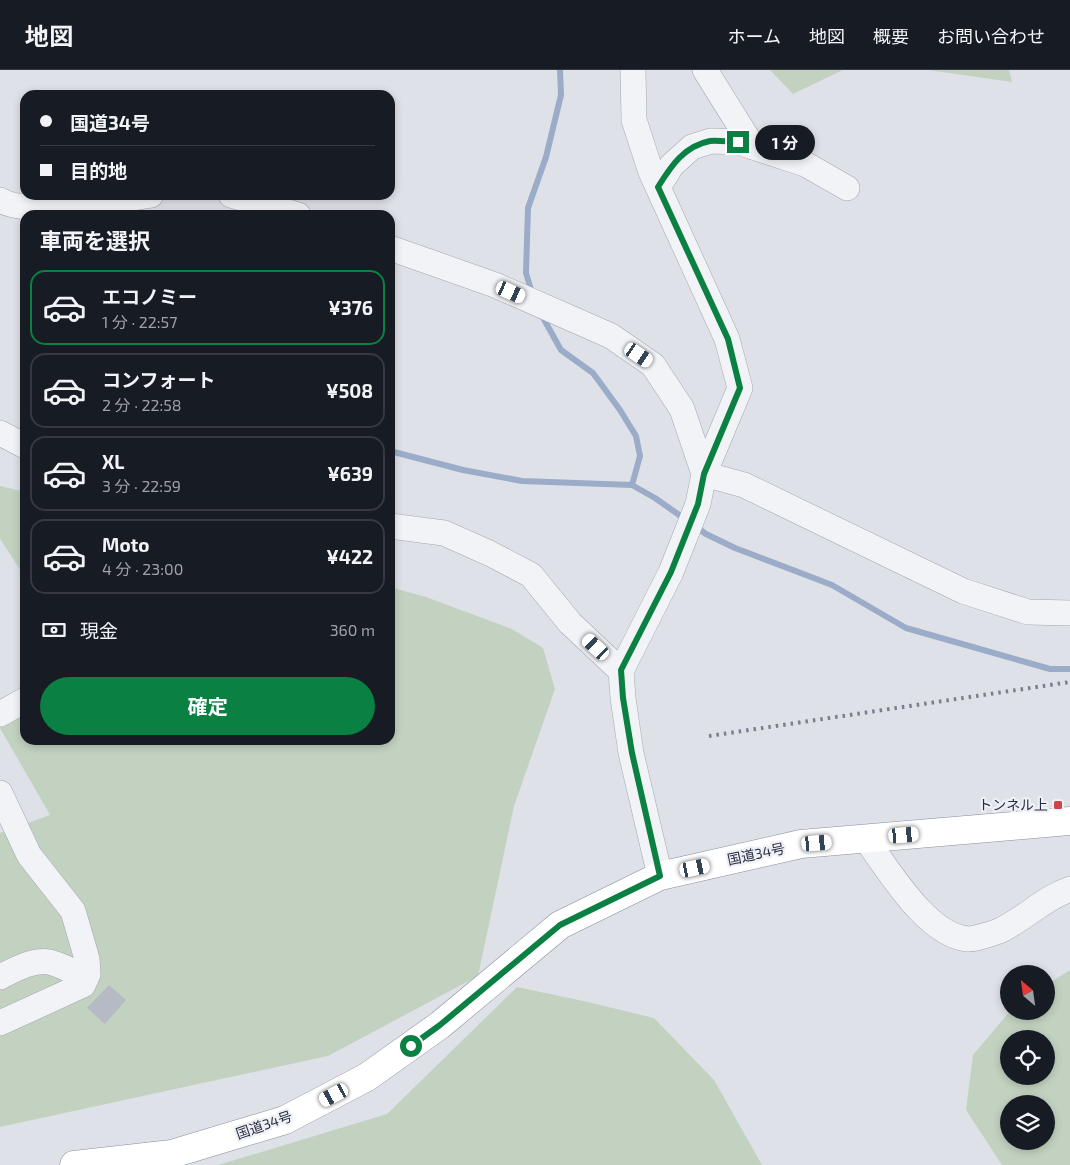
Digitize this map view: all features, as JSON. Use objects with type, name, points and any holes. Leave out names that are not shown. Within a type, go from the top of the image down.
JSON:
[{"type":"highway","name":"国道34号","points":[[74,1165],[172,1154],[285,1120],[367,1077],[440,1025],[560,925],[660,876],[801,844],[1070,821]]},
{"type":"street","points":[[633,70],[634,120],[651,172],[728,339],[740,388],[704,474],[698,504],[671,572],[621,670],[623,698],[632,753],[660,876]]},
{"type":"street","points":[[705,70],[753,147]]},
{"type":"street","points":[[658,187],[672,165],[692,147],[711,141],[738,142],[805,164],[848,188]]},
{"type":"street","points":[[0,200],[8,204],[53,208],[113,200]]},
{"type":"street","points":[[248,200],[281,210]]},
{"type":"street","points":[[395,250],[495,285],[611,336],[653,365],[682,409],[704,474]]},
{"type":"street","points":[[0,433],[20,443]]},
{"type":"street","points":[[704,474],[744,485],[963,590],[1028,612],[1070,613]]},
{"type":"street","points":[[395,527],[444,533],[489,553],[531,575],[570,623],[621,670]]},
{"type":"street","points":[[0,714],[20,703]]},
{"type":"street","points":[[0,793],[29,855],[73,911],[87,959],[86,978],[83,985],[0,1022]]},
{"type":"street","points":[[864,838],[924,916],[947,933],[970,939],[1001,930],[1056,894],[1070,889]]},
{"type":"street","points":[[0,977],[13,970],[34,963],[48,962],[86,978]]},
{"type":"green space","points":[[770,70],[843,70],[793,94]]},
{"type":"green space","points":[[928,70],[1009,70],[1012,82]]},
{"type":"green space","points":[[0,486],[20,491],[20,569],[0,539]]},
{"type":"green space","points":[[395,588],[426,597],[512,629],[543,648],[555,689],[514,806],[478,976],[328,1056],[0,1127],[0,833],[50,815],[0,728],[0,716],[20,686],[20,745],[395,745]]},
{"type":"green space","points":[[1070,970],[1070,1165],[1002,1165],[966,1110],[973,1055],[1002,1020],[1055,1020],[1055,979]]},
{"type":"green space","points":[[517,987],[654,1018],[714,1080],[762,1165],[218,1165],[387,1114]]},
{"type":"building","points":[[109,985],[126,1000],[105,1024],[87,1008]]},
{"type":"waterway","points":[[532,293],[526,273],[528,208],[546,157],[561,95],[560,70]]},
{"type":"waterway","points":[[541,314],[561,350],[593,373],[636,436],[640,456],[632,485]]},
{"type":"waterway","points":[[395,452],[463,470],[522,481],[632,485],[685,519]]},
{"type":"waterway","points":[[695,526],[706,534],[735,548],[832,585],[906,628],[1050,669],[1070,669]]},
{"type":"railway","points":[[709,736],[1070,682]]},
{"type":"place","name":"トンネル上","points":[[1058,805]]},
{"type":"route","points":[[411,1046],[440,1025],[560,925],[660,876],[632,753],[623,698],[621,670],[671,572],[698,504],[704,474],[740,388],[728,339],[658,187],[672,165],[692,147],[711,141],[738,142]]}]
